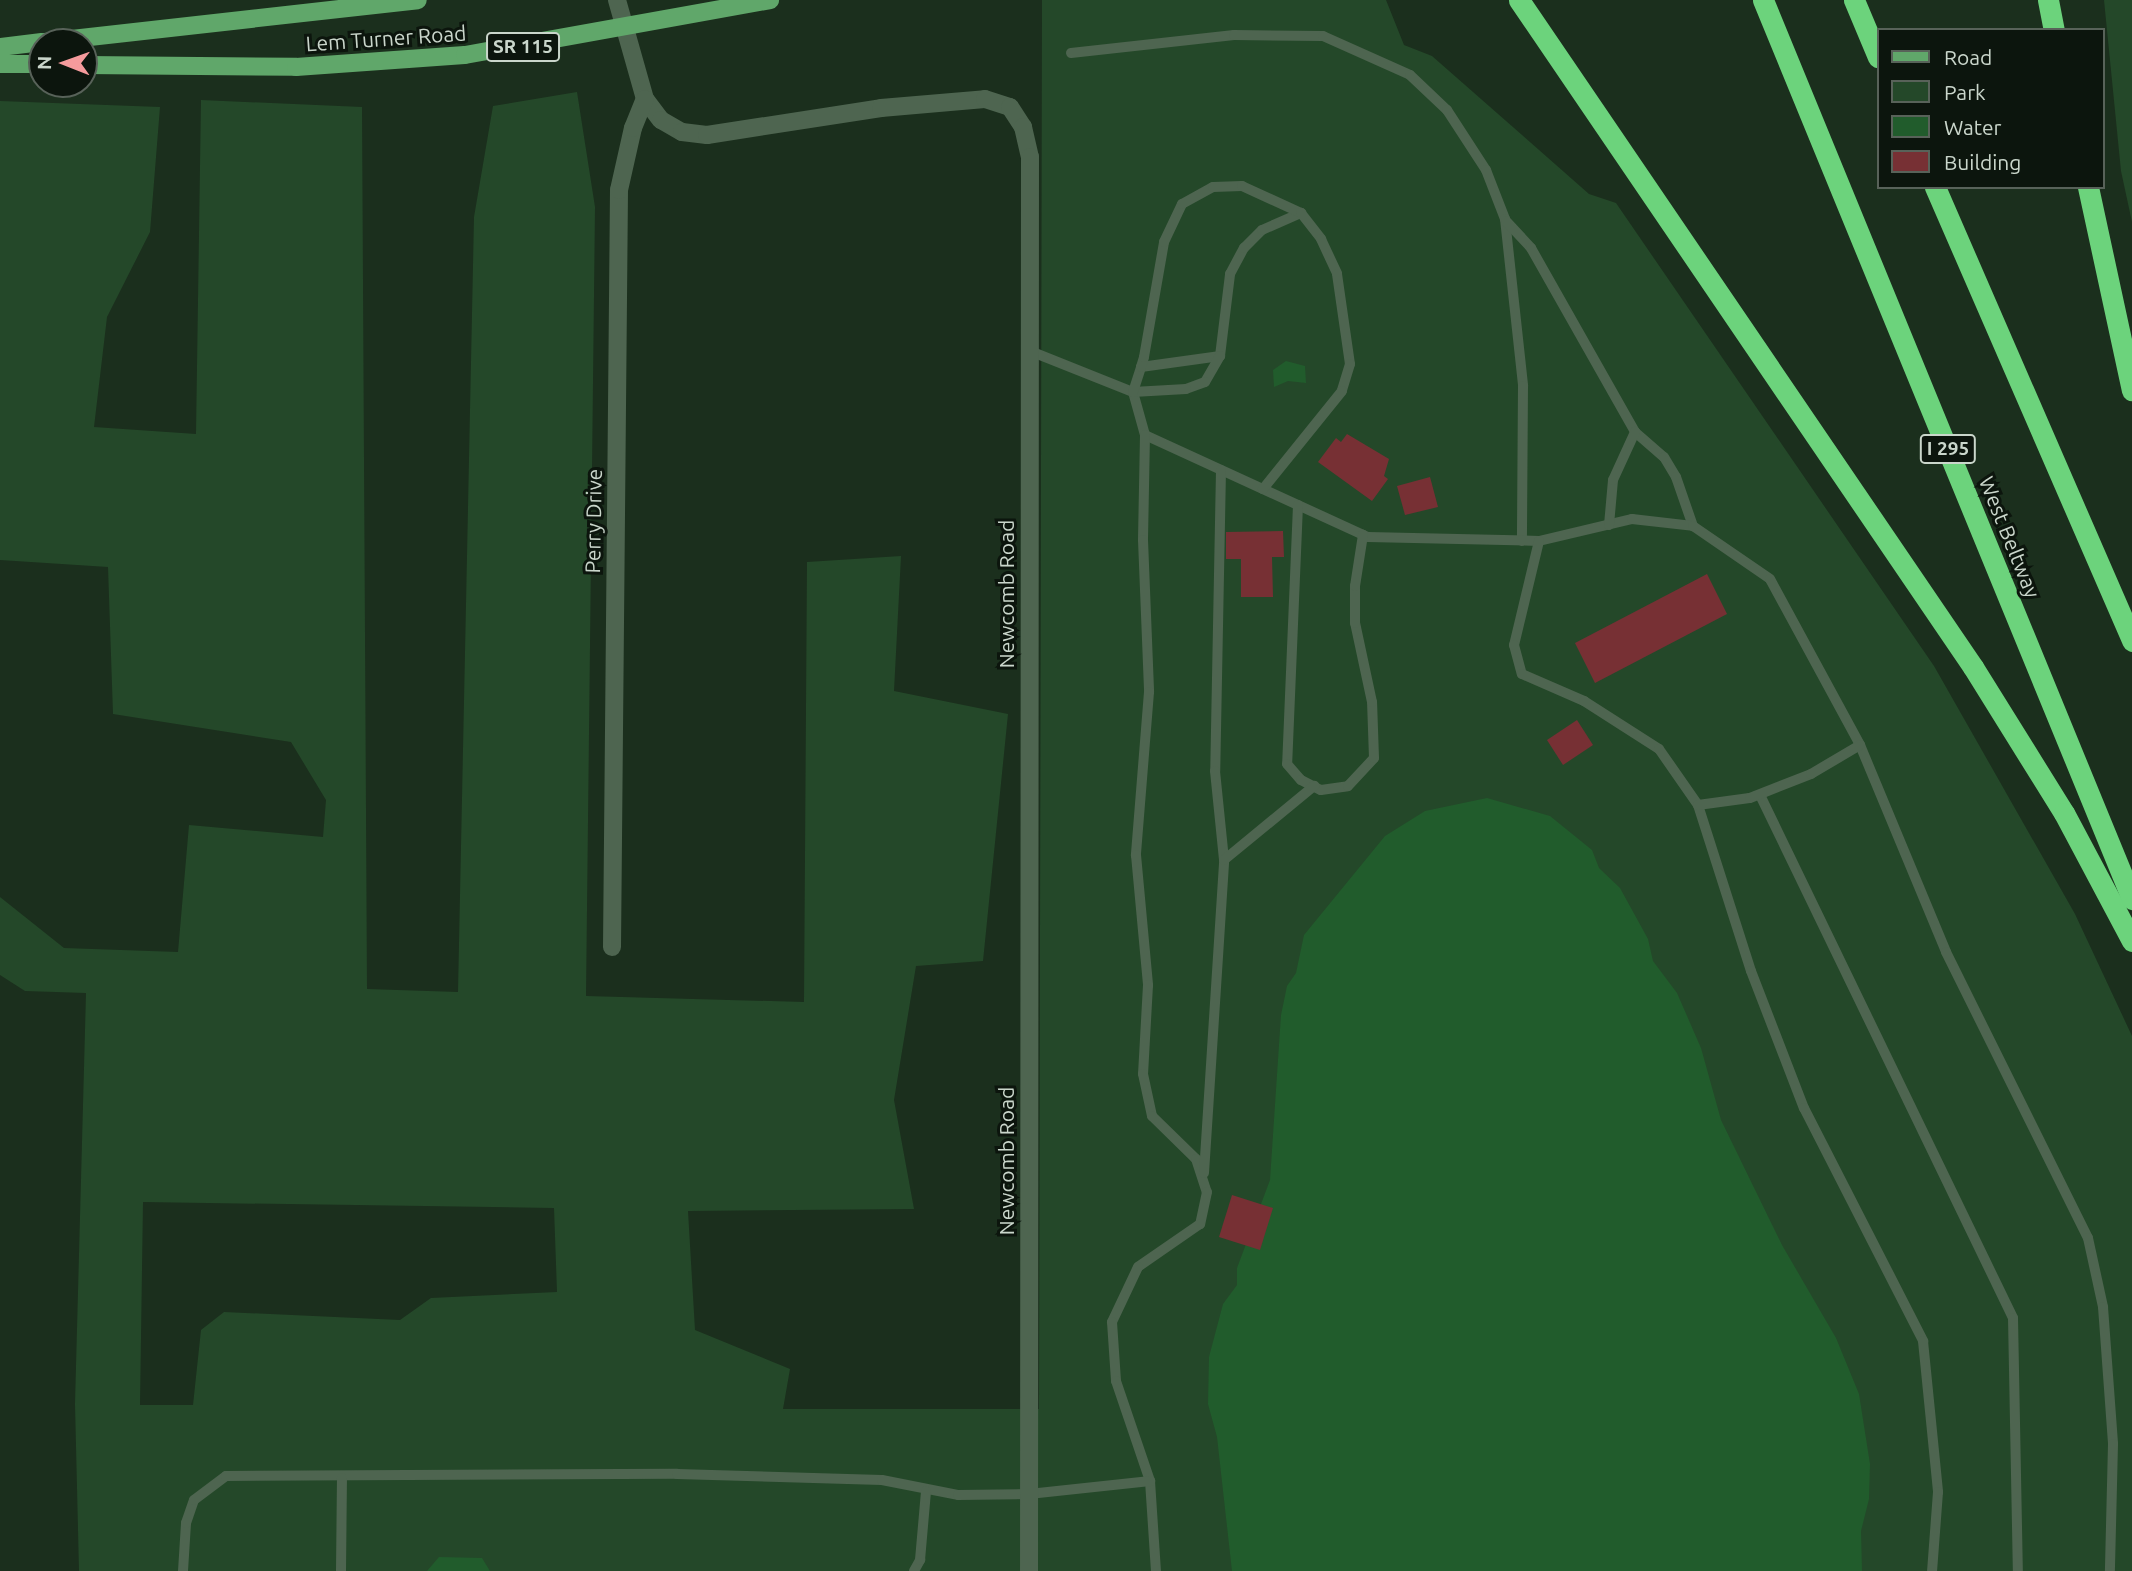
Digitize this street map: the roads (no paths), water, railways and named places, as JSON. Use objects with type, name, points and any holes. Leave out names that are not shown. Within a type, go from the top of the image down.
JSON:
[{"type":"highway","points":[[1519,0],[1973,667],[2064,813],[2132,941]]},
{"type":"highway","name":"West Beltway","points":[[1763,0],[2132,899]]},
{"type":"highway","points":[[1854,0],[1876,52]]},
{"type":"highway","points":[[2048,0],[2054,28]]},
{"type":"highway","points":[[1936,189],[2132,641]]},
{"type":"highway","points":[[2088,189],[2132,390]]},
{"type":"main road","name":"Lem Turner Road","points":[[98,36],[418,0]]},
{"type":"main road","name":"Lem Turner Road","points":[[98,65],[351,66],[498,51],[771,0]]},
{"type":"main road","name":"Lem Turner Road","points":[[0,47],[28,44]]},
{"type":"main road","points":[[0,64],[28,64]]},
{"type":"street","name":"Newcomb Road","points":[[617,0],[645,99],[661,120],[682,132],[707,135],[881,108],[985,99],[1010,107],[1023,127],[1030,157],[1029,1571]]},
{"type":"street","name":"Perry Drive","points":[[612,947],[619,190],[633,128],[645,99]]},
{"type":"lane","points":[[1071,52],[1272,33],[1323,36],[1353,47],[1410,75],[1447,110],[1486,170],[1506,221],[1523,386],[1522,541]]},
{"type":"lane","points":[[1156,1571],[1150,1482],[1116,1381],[1112,1322],[1138,1267],[1200,1224],[1208,1192],[1204,1174],[1196,1159],[1152,1116],[1143,1074],[1148,985],[1136,855],[1149,692],[1143,540],[1145,435],[1133,391],[1141,367],[1164,242],[1182,204],[1213,187],[1242,186],[1301,213],[1321,239],[1337,274],[1350,364],[1342,391],[1263,489]]},
{"type":"lane","points":[[1030,351],[1133,391],[1186,388],[1205,382],[1220,356],[1230,274],[1244,248],[1262,230],[1301,213]]},
{"type":"lane","points":[[1506,221],[1531,248],[1635,432],[1664,457],[1676,477],[1693,526]]},
{"type":"lane","points":[[1141,367],[1220,356]]},
{"type":"lane","points":[[1609,525],[1613,480],[1635,432]]},
{"type":"lane","points":[[1145,435],[1363,535],[1539,541],[1632,519],[1693,526],[1770,579],[1860,745],[1946,952],[2088,1238],[2103,1307],[2112,1430],[2110,1571]]},
{"type":"lane","points":[[1204,1174],[1224,860],[1215,771],[1221,470]]},
{"type":"lane","points":[[1298,505],[1287,764],[1301,780],[1321,790],[1348,786],[1374,758],[1372,702],[1355,623],[1354,586],[1363,535]]},
{"type":"lane","points":[[1539,541],[1514,645],[1522,674],[1584,701],[1659,749],[1698,805],[1751,971],[1804,1108],[1923,1341],[1938,1492],[1932,1571]]},
{"type":"lane","points":[[1698,805],[1760,795],[1811,774],[1860,745]]},
{"type":"lane","points":[[1224,860],[1314,786]]},
{"type":"lane","points":[[1760,795],[2013,1318],[2018,1571]]},
{"type":"lane","points":[[183,1571],[186,1523],[194,1500],[207,1486],[226,1476],[342,1478],[677,1474],[882,1480],[926,1491],[958,1495],[1029,1494],[1150,1482]]},
{"type":"lane","points":[[341,1571],[342,1478]]},
{"type":"lane","points":[[914,1571],[920,1560],[926,1491]]},
{"type":"water","points":[[1286,361],[1305,366],[1306,383],[1288,381],[1274,387],[1273,370]]},
{"type":"water","points":[[1487,798],[1550,816],[1592,850],[1599,868],[1620,888],[1648,939],[1653,961],[1677,993],[1701,1048],[1721,1120],[1782,1245],[1836,1338],[1859,1394],[1870,1464],[1869,1499],[1861,1531],[1862,1571],[1232,1571],[1217,1437],[1208,1404],[1209,1357],[1223,1304],[1237,1285],[1237,1268],[1270,1180],[1281,1015],[1287,986],[1296,973],[1304,935],[1385,836],[1425,811]]},
{"type":"water","points":[[439,1557],[482,1558],[490,1571],[427,1571]]}]
